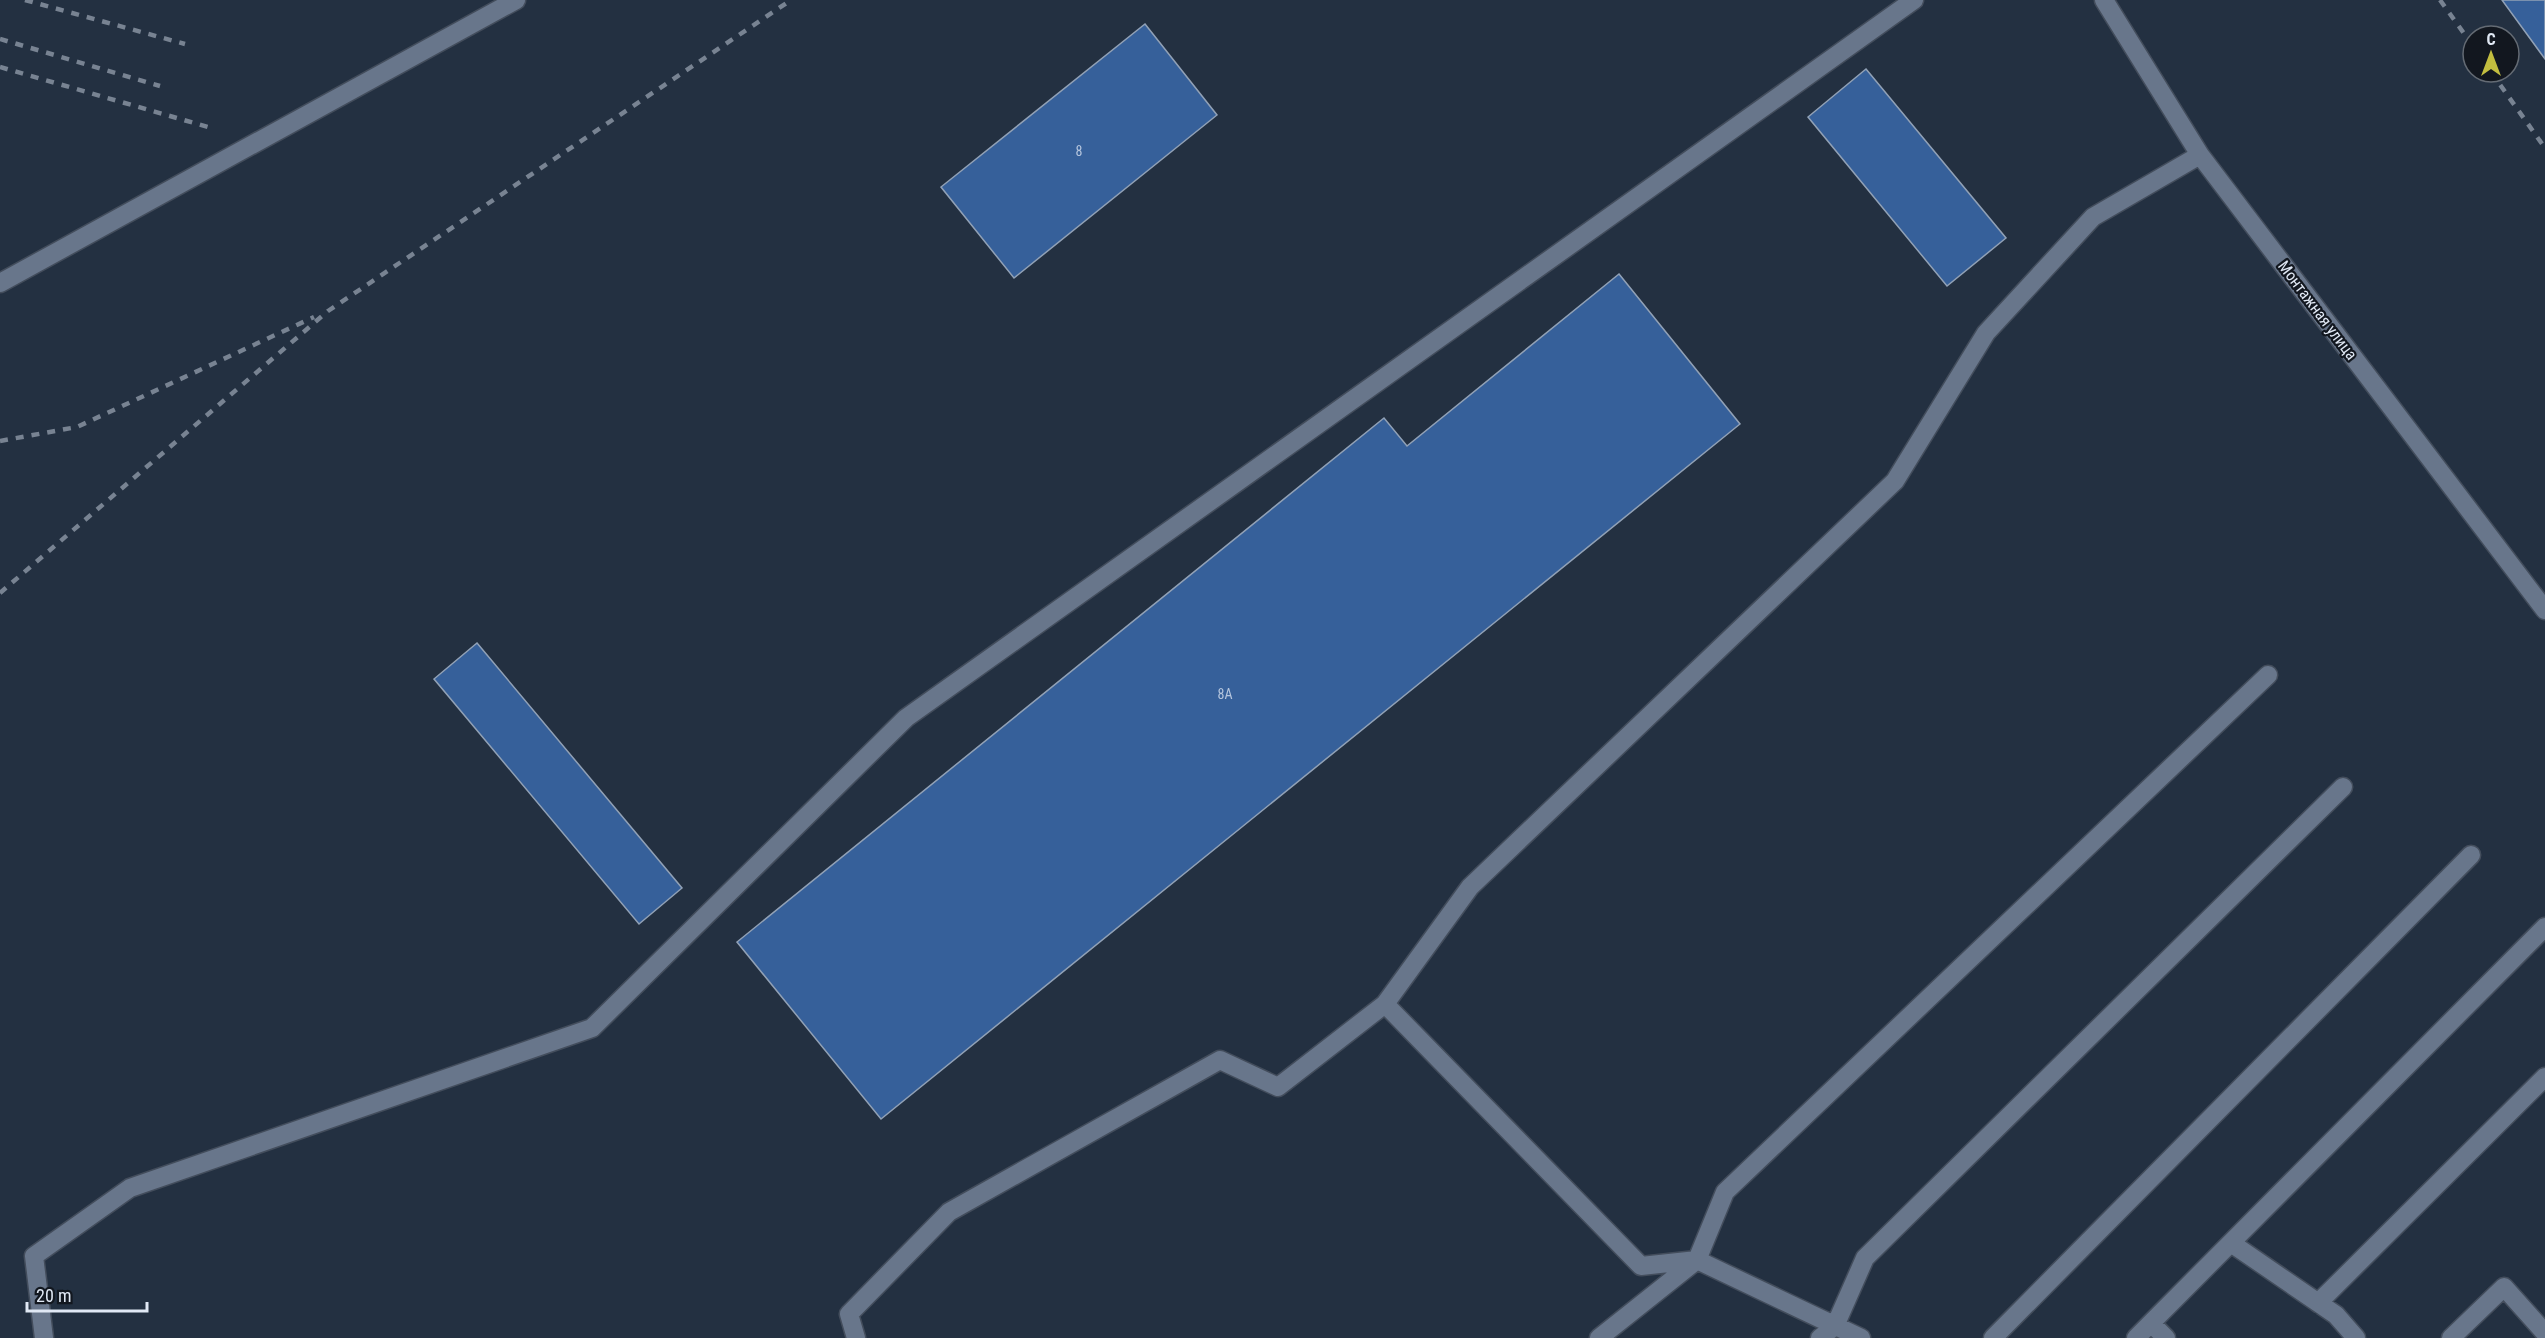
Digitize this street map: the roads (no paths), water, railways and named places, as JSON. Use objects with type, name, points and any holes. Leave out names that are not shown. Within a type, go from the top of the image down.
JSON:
[{"type":"street","points":[[0,284],[516,0]]},
{"type":"street","points":[[44,1338],[34,1256],[130,1188],[592,1028],[906,718],[1914,0]]},
{"type":"street","name":"Монтажная улица","points":[[2104,0],[2200,155],[2545,610]]},
{"type":"street","points":[[856,1338],[849,1314],[949,1212],[1220,1060],[1278,1087],[1385,1004],[1470,887],[1895,481],[1986,333],[2093,217],[2200,155]]},
{"type":"street","points":[[1599,1338],[1697,1260],[1725,1192],[2268,675]]},
{"type":"street","points":[[1820,1338],[1835,1326],[1865,1258],[2343,787]]},
{"type":"street","points":[[1993,1338],[2471,855]]},
{"type":"street","points":[[2136,1338],[2545,927]]},
{"type":"street","points":[[1385,1004],[1641,1266],[1697,1260],[1861,1338]]},
{"type":"street","points":[[2318,1303],[2545,1077]]},
{"type":"street","points":[[2231,1243],[2336,1315],[2356,1338]]},
{"type":"street","points":[[2451,1338],[2504,1287],[2545,1333]]},
{"type":"street","points":[[2151,1323],[2166,1338]]},
{"type":"railway","points":[[25,0],[185,44]]},
{"type":"railway","points":[[0,593],[328,311],[791,0]]},
{"type":"railway","points":[[2440,0],[2461,29]]},
{"type":"railway","points":[[0,39],[160,86]]},
{"type":"railway","points":[[0,67],[208,127]]},
{"type":"railway","points":[[2500,84],[2545,148]]},
{"type":"railway","points":[[0,441],[77,427],[314,317]]}]
